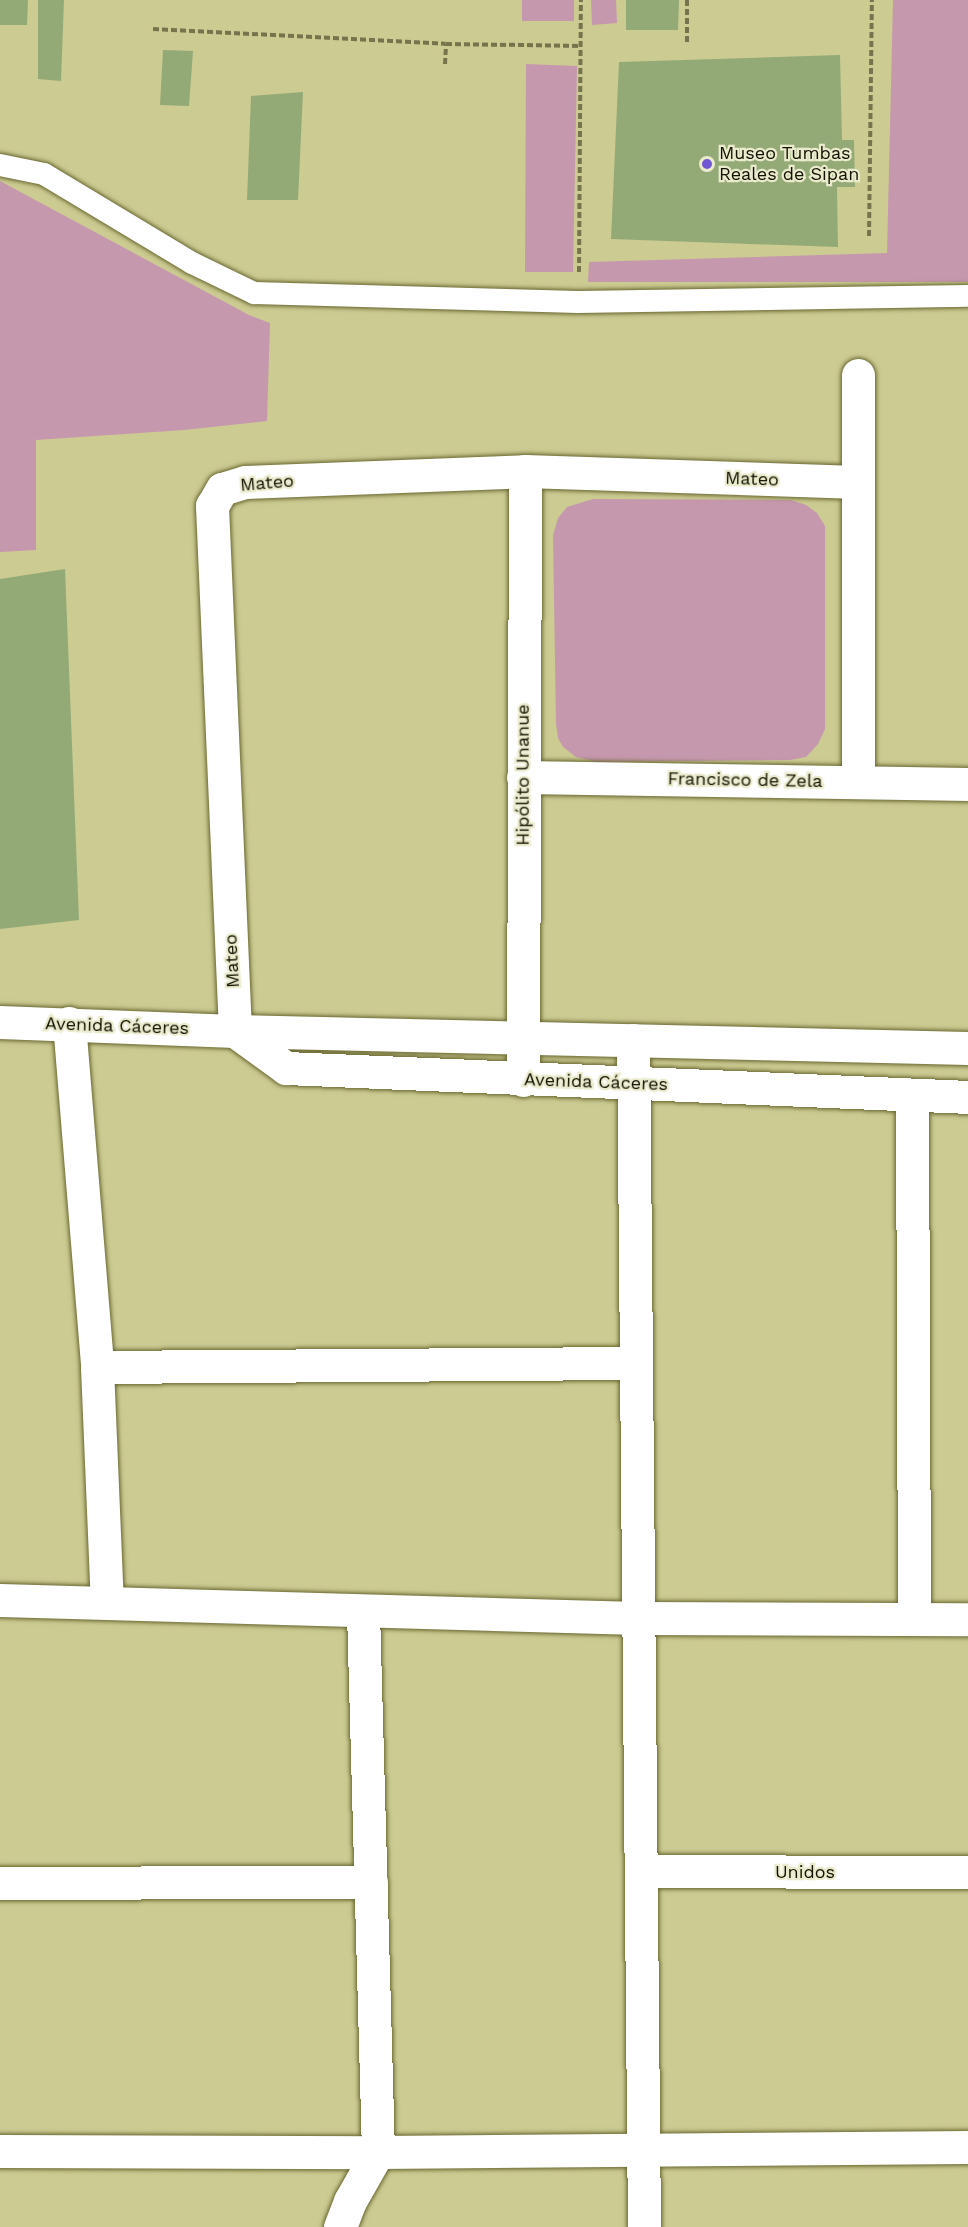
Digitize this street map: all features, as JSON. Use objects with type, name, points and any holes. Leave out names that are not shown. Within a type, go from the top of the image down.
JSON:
[{"type":"street","points":[[858,375],[858,782]]},
{"type":"street","name":"Mateo","points":[[235,1031],[212,506],[222,489],[245,482],[525,471],[858,482]]},
{"type":"street","name":"Hipólito Unanue","points":[[523,1080],[525,471]]},
{"type":"street","name":"Francisco de Zela","points":[[523,777],[968,784]]},
{"type":"street","name":"Avenida Cáceres","points":[[0,1022],[235,1031],[968,1048]]},
{"type":"street","points":[[69,1023],[97,1367],[107,1603]]},
{"type":"street","name":"Avenida Cáceres","points":[[235,1031],[286,1068],[523,1080],[968,1096]]},
{"type":"street","points":[[633,1040],[644,2227]]},
{"type":"street","points":[[912,1095],[914,1619]]},
{"type":"street","points":[[97,1367],[636,1363]]},
{"type":"street","points":[[0,1600],[638,1618],[968,1619]]},
{"type":"street","points":[[340,2227],[350,2201],[378,2152],[363,1611]]},
{"type":"street","name":"Unidos","points":[[641,1871],[968,1872]]},
{"type":"street","points":[[0,1883],[371,1882]]},
{"type":"street","points":[[0,2151],[378,2152],[968,2147]]},
{"type":"lane","points":[[0,165],[44,174],[192,263],[254,293],[578,302],[968,296]]},
{"type":"path","points":[[578,302],[581,0]]},
{"type":"path","points":[[687,0],[687,44]]},
{"type":"path","points":[[869,236],[872,0]]},
{"type":"path","points":[[153,29],[447,44],[581,46]]},
{"type":"path","points":[[445,64],[447,44]]},
{"type":"shaded area","points":[[522,0],[574,0],[574,21],[522,21]]},
{"type":"shaded area","points":[[591,0],[616,0],[617,23],[592,25]]},
{"type":"shaded area","points":[[893,0],[968,0],[968,282],[588,282],[589,262],[887,253]]},
{"type":"shaded area","points":[[526,64],[577,66],[573,272],[525,272]]},
{"type":"shaded area","points":[[0,181],[249,315],[270,323],[267,421],[184,430],[36,440],[36,550],[0,552]]},
{"type":"shaded area","points":[[593,499],[791,500],[806,505],[817,513],[825,526],[825,729],[818,744],[806,757],[790,760],[596,762],[576,757],[563,747],[558,738],[556,724],[553,535],[558,518],[567,507]]},
{"type":"building","points":[[0,0],[28,0],[27,25],[0,25]]},
{"type":"building","points":[[38,0],[64,0],[61,81],[38,79]]},
{"type":"building","points":[[626,0],[679,0],[678,30],[626,30]]},
{"type":"building","points":[[163,50],[193,51],[189,106],[160,105]]},
{"type":"building","points":[[840,55],[842,140],[854,140],[855,187],[837,187],[838,247],[611,239],[619,62]]},
{"type":"building","points":[[303,92],[298,200],[247,200],[251,96]]},
{"type":"building","points":[[65,569],[79,920],[0,929],[0,579]]},
{"type":"place","name":"Museo Tumbas Reales de Sipan","points":[[707,164]]}]
